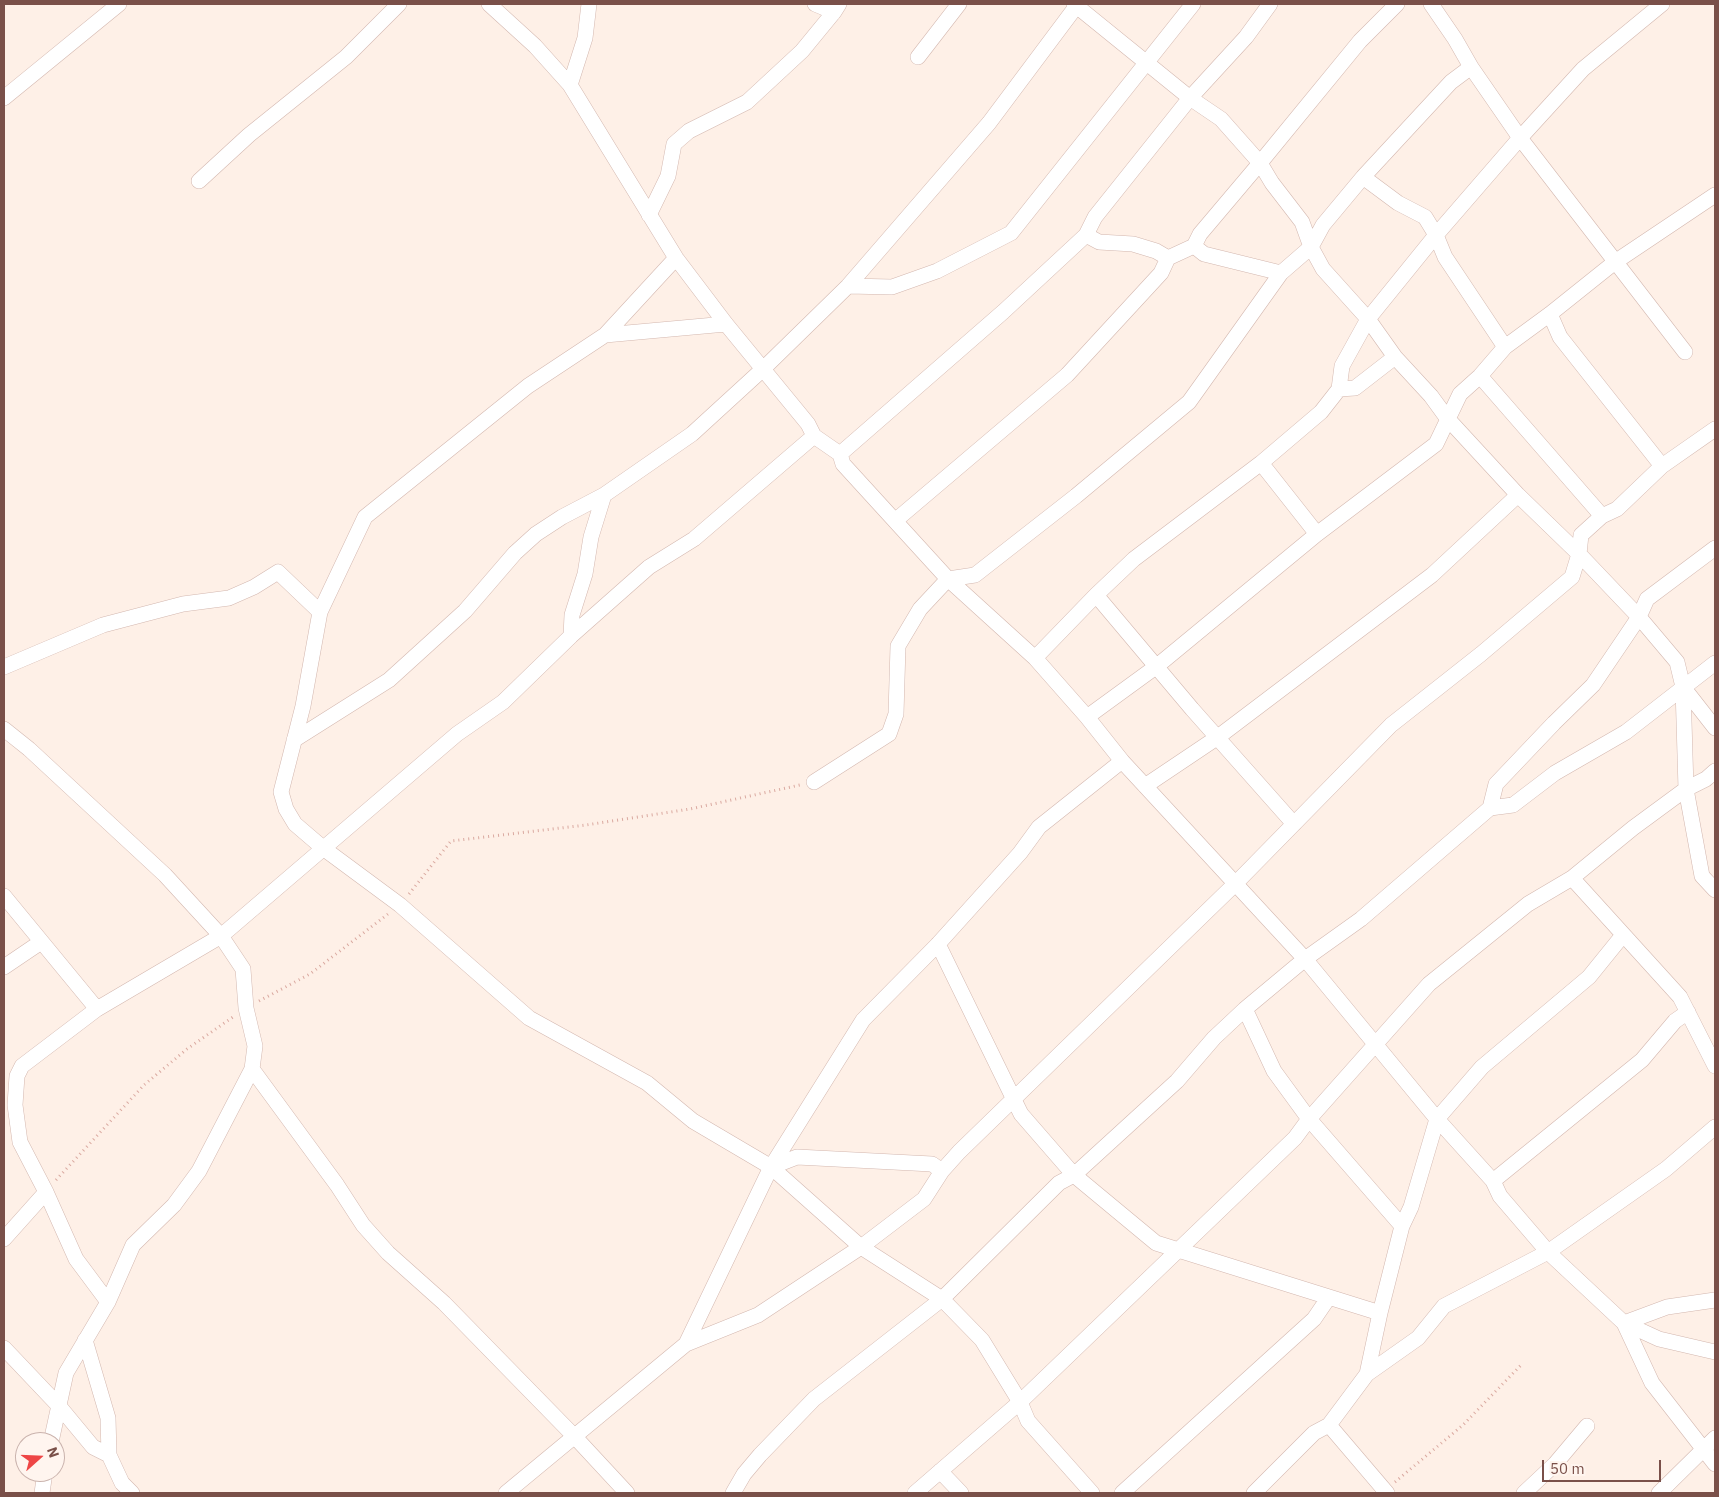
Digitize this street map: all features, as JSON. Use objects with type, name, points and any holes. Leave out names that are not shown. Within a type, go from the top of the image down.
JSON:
[{"type":"street","points":[[4,98],[119,4]]},
{"type":"street","points":[[200,181],[249,135],[346,57],[399,4]]},
{"type":"street","points":[[489,4],[535,46],[570,85],[676,258],[726,324],[808,424],[814,436],[840,454],[843,464],[948,579],[1035,658],[1087,717],[1122,761],[1305,959],[1374,1045],[1493,1181],[1500,1196],[1548,1252],[1624,1323],[1660,1338],[1715,1352]]},
{"type":"street","points":[[570,85],[585,38],[589,4]]},
{"type":"street","points":[[649,215],[668,176],[674,144],[689,131],[747,102],[802,51],[836,8],[815,4]]},
{"type":"street","points":[[918,57],[958,4]]},
{"type":"street","points":[[848,286],[892,288],[937,271],[1011,233],[1193,4]]},
{"type":"street","points":[[840,454],[1003,312],[1086,235],[1095,217],[1190,98],[1246,37],[1270,4]]},
{"type":"street","points":[[896,520],[1067,375],[1161,273],[1168,258],[1194,246],[1200,234],[1360,41],[1397,4]]},
{"type":"street","points":[[1431,4],[1455,38],[1471,67],[1520,138],[1685,352]]},
{"type":"street","points":[[1035,658],[1134,559],[1262,463],[1321,412],[1339,389],[1342,366],[1368,319],[1436,235],[1584,68],[1662,4]]},
{"type":"street","points":[[294,740],[389,680],[465,611],[514,553],[536,534],[562,517],[604,495],[692,434],[763,369],[848,286],[988,122],[1076,5],[1190,98],[1221,119],[1260,163],[1272,183],[1302,222],[1311,247],[1323,269],[1368,319],[1395,357],[1431,396],[1447,418],[1518,495],[1579,554],[1639,617],[1677,662],[1683,687],[1686,789],[1702,876],[1715,890]]},
{"type":"street","points":[[814,782],[889,734],[896,714],[898,646],[920,609],[948,579],[975,575],[1076,496],[1189,402],[1280,273],[1311,247],[1323,225],[1363,177],[1451,82],[1471,67]]},
{"type":"street","points":[[1363,177],[1398,203],[1425,217],[1446,257],[1505,346]]},
{"type":"street","points":[[1087,717],[1157,666],[1316,534],[1436,444],[1460,394],[1480,376],[1505,346],[1550,314],[1615,262],[1715,195]]},
{"type":"street","points":[[1086,235],[1099,242],[1141,246],[1156,251],[1168,258]]},
{"type":"street","points":[[1194,246],[1204,254],[1280,273]]},
{"type":"street","points":[[676,258],[605,335],[528,386],[365,517],[320,612],[303,706],[280,792],[286,809],[295,824],[323,848],[400,905],[529,1018],[647,1083],[693,1121],[771,1167],[862,1247],[942,1299],[982,1340],[1020,1402],[1028,1421],[1092,1493]]},
{"type":"street","points":[[1550,314],[1560,337],[1662,466]]},
{"type":"street","points":[[605,335],[726,324]]},
{"type":"street","points":[[1339,389],[1355,388],[1395,357]]},
{"type":"street","points":[[1480,376],[1602,516]]},
{"type":"street","points":[[506,1493],[686,1344],[758,1315],[862,1247],[924,1199],[942,1171],[1014,1098],[1235,884],[1390,724],[1481,654],[1572,577],[1579,554],[1581,535],[1602,516],[1617,509],[1662,466],[1715,430]]},
{"type":"street","points":[[108,1302],[76,1259],[46,1192],[20,1142],[15,1105],[17,1076],[22,1066],[97,1009],[221,936],[457,734],[503,702],[571,636],[649,567],[694,539],[814,436]]},
{"type":"street","points":[[1262,463],[1316,534]]},
{"type":"street","points":[[571,636],[572,615],[585,574],[591,537],[604,495]]},
{"type":"street","points":[[1145,786],[1218,737],[1432,575],[1518,495]]},
{"type":"street","points":[[1490,808],[1496,784],[1593,685],[1639,617],[1647,599],[1715,548]]},
{"type":"street","points":[[4,667],[103,626],[183,604],[229,598],[254,587],[278,572],[320,612]]},
{"type":"street","points":[[1096,595],[1192,709],[1294,824]]},
{"type":"street","points":[[734,1493],[744,1474],[760,1455],[814,1399],[942,1299],[1059,1183],[1074,1175],[1177,1081],[1214,1038],[1245,1009],[1305,959],[1361,919],[1490,808],[1513,805],[1555,773],[1626,732],[1715,663]]},
{"type":"street","points":[[1683,687],[1715,728]]},
{"type":"street","points":[[4,729],[29,749],[165,875],[221,936],[243,969],[246,1008],[255,1046],[252,1069],[199,1171],[174,1205],[133,1245],[108,1302],[66,1373],[53,1432]]},
{"type":"street","points":[[686,1344],[771,1167],[863,1020],[938,944],[1020,854],[1039,827],[1122,761]]},
{"type":"street","points":[[915,1493],[1020,1402],[1295,1138],[1309,1119],[1429,984],[1528,904],[1572,878],[1633,828],[1686,789],[1712,778]]},
{"type":"street","points":[[1572,878],[1680,998],[1715,1066]]},
{"type":"street","points":[[4,896],[97,1009]]},
{"type":"street","points":[[1367,1374],[1402,1226],[1411,1207],[1437,1119],[1482,1066],[1588,977],[1623,935]]},
{"type":"street","points":[[4,967],[40,942]]},
{"type":"street","points":[[938,944],[1021,1114],[1074,1175],[1156,1243],[1380,1313]]},
{"type":"street","points":[[1245,1009],[1274,1071],[1309,1119],[1402,1226]]},
{"type":"street","points":[[1493,1181],[1642,1060],[1675,1022],[1688,1012]]},
{"type":"street","points":[[252,1069],[337,1185],[363,1225],[388,1253],[444,1303],[627,1493]]},
{"type":"street","points":[[1258,1491],[1314,1433],[1328,1425],[1367,1374],[1418,1338],[1444,1306],[1548,1252],[1666,1169],[1715,1127]]},
{"type":"street","points":[[771,1167],[797,1158],[932,1164],[942,1171]]},
{"type":"street","points":[[4,1239],[46,1192]]},
{"type":"street","points":[[1122,1493],[1314,1319],[1329,1297]]},
{"type":"street","points":[[1624,1323],[1668,1307],[1715,1300]]},
{"type":"street","points":[[1624,1323],[1652,1383],[1715,1464]]},
{"type":"street","points":[[85,1340],[108,1418],[109,1455],[122,1490]]},
{"type":"street","points":[[4,1348],[59,1406],[93,1448],[109,1455]]},
{"type":"street","points":[[1328,1425],[1386,1492]]},
{"type":"street","points":[[1524,1493],[1555,1464],[1587,1426]]},
{"type":"street","points":[[1659,1493],[1715,1438]]},
{"type":"street","points":[[940,1471],[961,1493]]},
{"type":"path","points":[[46,1192],[144,1085],[187,1048],[246,1008],[310,974],[400,905],[452,841],[586,825],[690,809],[814,782]]},
{"type":"path","points":[[1386,1492],[1463,1425],[1523,1363]]}]
